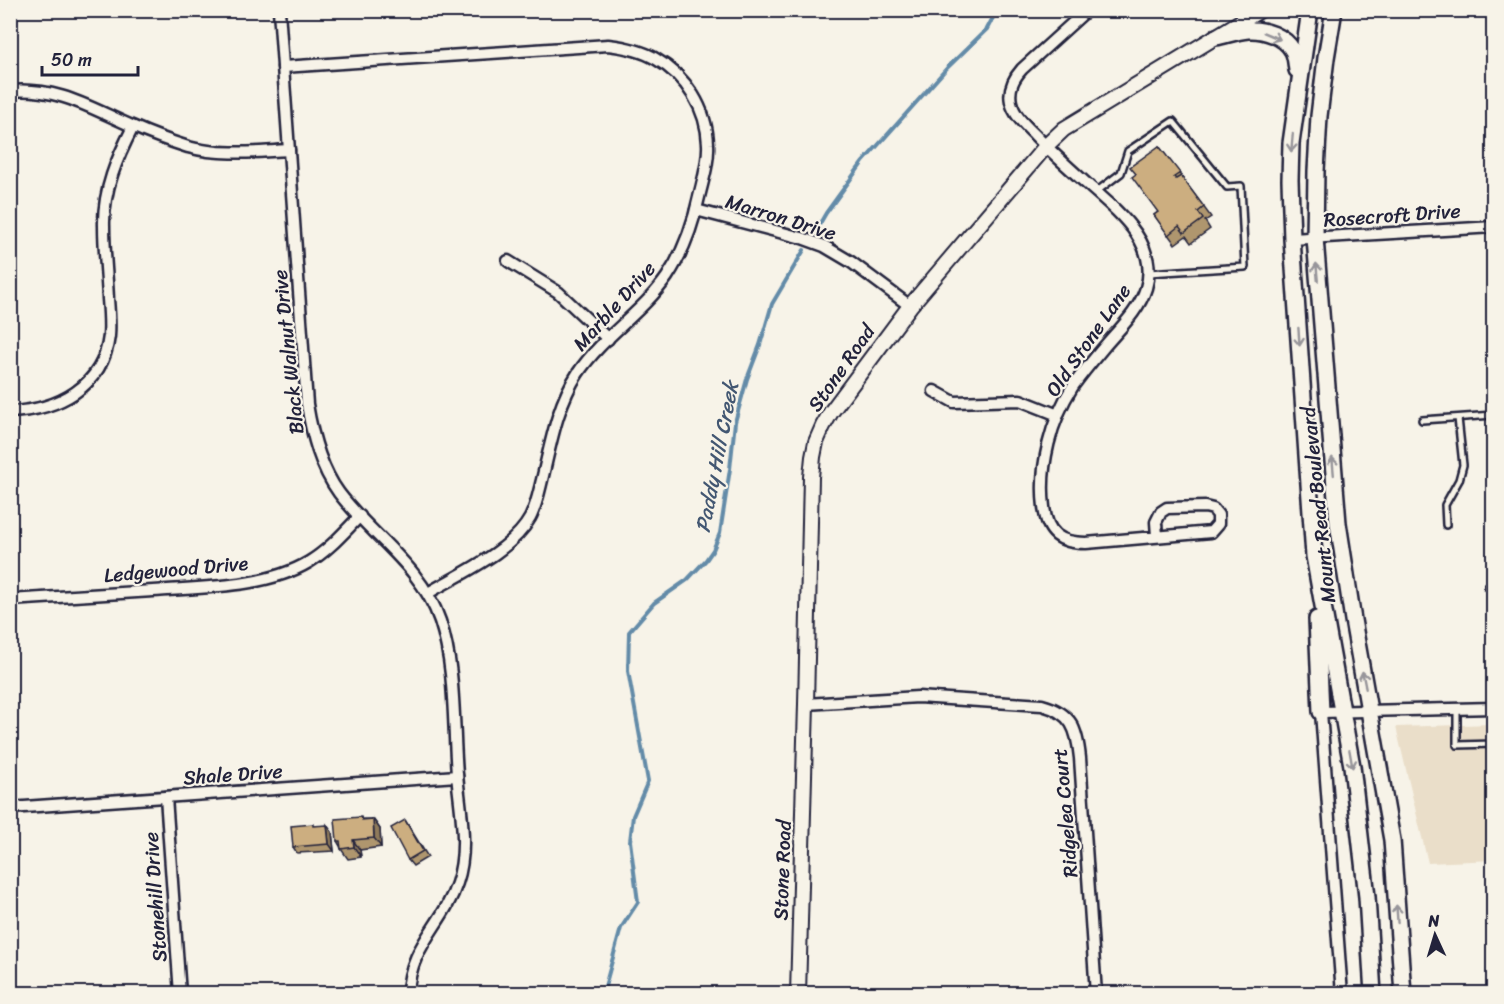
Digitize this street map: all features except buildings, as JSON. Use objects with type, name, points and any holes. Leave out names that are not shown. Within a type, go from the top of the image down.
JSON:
[{"type":"main road","name":"Mount Read Boulevard","points":[[1310,10],[1291,143],[1292,240],[1314,556],[1352,766],[1366,886],[1373,993]]},
{"type":"main road","name":"Mount Read Boulevard","points":[[1334,10],[1319,116],[1315,238],[1338,523],[1392,840],[1402,993]]},
{"type":"main road","points":[[1216,37],[1249,30],[1266,32],[1280,38],[1293,51],[1299,85]]},
{"type":"main road","points":[[1314,556],[1322,712]]},
{"type":"street","name":"Black Walnut Drive","points":[[279,10],[310,423],[323,465],[339,492],[398,554],[428,592],[440,620],[448,648],[464,852],[462,869],[449,902],[412,964],[408,993]]},
{"type":"street","name":"Old Stone Lane","points":[[1088,10],[1022,69],[1012,82],[1010,95],[1013,107],[1020,119],[1127,220],[1141,242],[1146,255],[1148,273],[1146,288],[1134,312],[1081,375],[1058,415],[1044,469],[1045,517],[1055,535],[1074,543],[1211,532],[1218,524],[1218,515],[1213,509],[1205,507],[1167,508],[1161,512],[1156,522],[1157,536]]},
{"type":"street","name":"Stone Road","points":[[798,993],[813,457],[823,426],[910,306],[1046,146],[1064,129],[1260,10]]},
{"type":"street","name":"Marble Drive","points":[[283,67],[608,45],[642,52],[656,58],[688,87],[697,100],[702,115],[708,143],[708,160],[696,210],[681,252],[668,276],[579,372],[564,397],[530,518],[522,529],[497,552],[428,592]]},
{"type":"street","points":[[10,91],[40,91],[61,95],[133,127],[190,147],[235,153],[289,150]]},
{"type":"street","points":[[10,412],[39,409],[76,393],[95,373],[107,348],[109,333],[105,203],[122,148],[133,127]]},
{"type":"street","name":"Marron Drive","points":[[696,210],[824,246],[851,262],[910,306]]},
{"type":"street","name":"Rosecroft Drive","points":[[1292,240],[1494,226]]},
{"type":"street","points":[[508,261],[558,292],[608,339]]},
{"type":"street","name":"Old Stone Lane","points":[[934,391],[954,402],[1020,400],[1058,415]]},
{"type":"street","name":"Ledgewood Drive","points":[[10,600],[215,586],[260,580],[288,572],[309,562],[326,550],[360,516]]},
{"type":"street","name":"Ridgelea Court","points":[[806,704],[918,697],[1042,705],[1053,708],[1069,719],[1075,729],[1080,758],[1096,993]]},
{"type":"street","points":[[1342,993],[1322,712],[1494,708]]},
{"type":"street","name":"Shale Drive","points":[[10,808],[457,776]]},
{"type":"street","name":"Stonehill Drive","points":[[166,797],[180,993]]},
{"type":"lane","points":[[1096,192],[1120,173],[1128,151],[1173,121],[1227,187],[1241,186],[1245,267],[1148,273]]},
{"type":"lane","points":[[1422,420],[1494,415]]},
{"type":"lane","points":[[1446,525],[1445,505],[1459,480],[1463,465],[1458,418]]},
{"type":"lane","points":[[1457,709],[1458,745],[1494,744]]},
{"type":"shaded area","points":[[1493,724],[1493,860],[1428,863],[1396,727]]},
{"type":"waterway","name":"Paddy Hill Creek","points":[[815,232],[863,162],[947,68],[987,29],[997,10]]},
{"type":"waterway","name":"Paddy Hill Creek","points":[[603,994],[621,928],[638,902],[630,841],[633,816],[648,781],[628,671],[629,632],[654,603],[687,580],[713,550],[720,533],[735,422],[747,379],[772,304],[804,250]]}]
